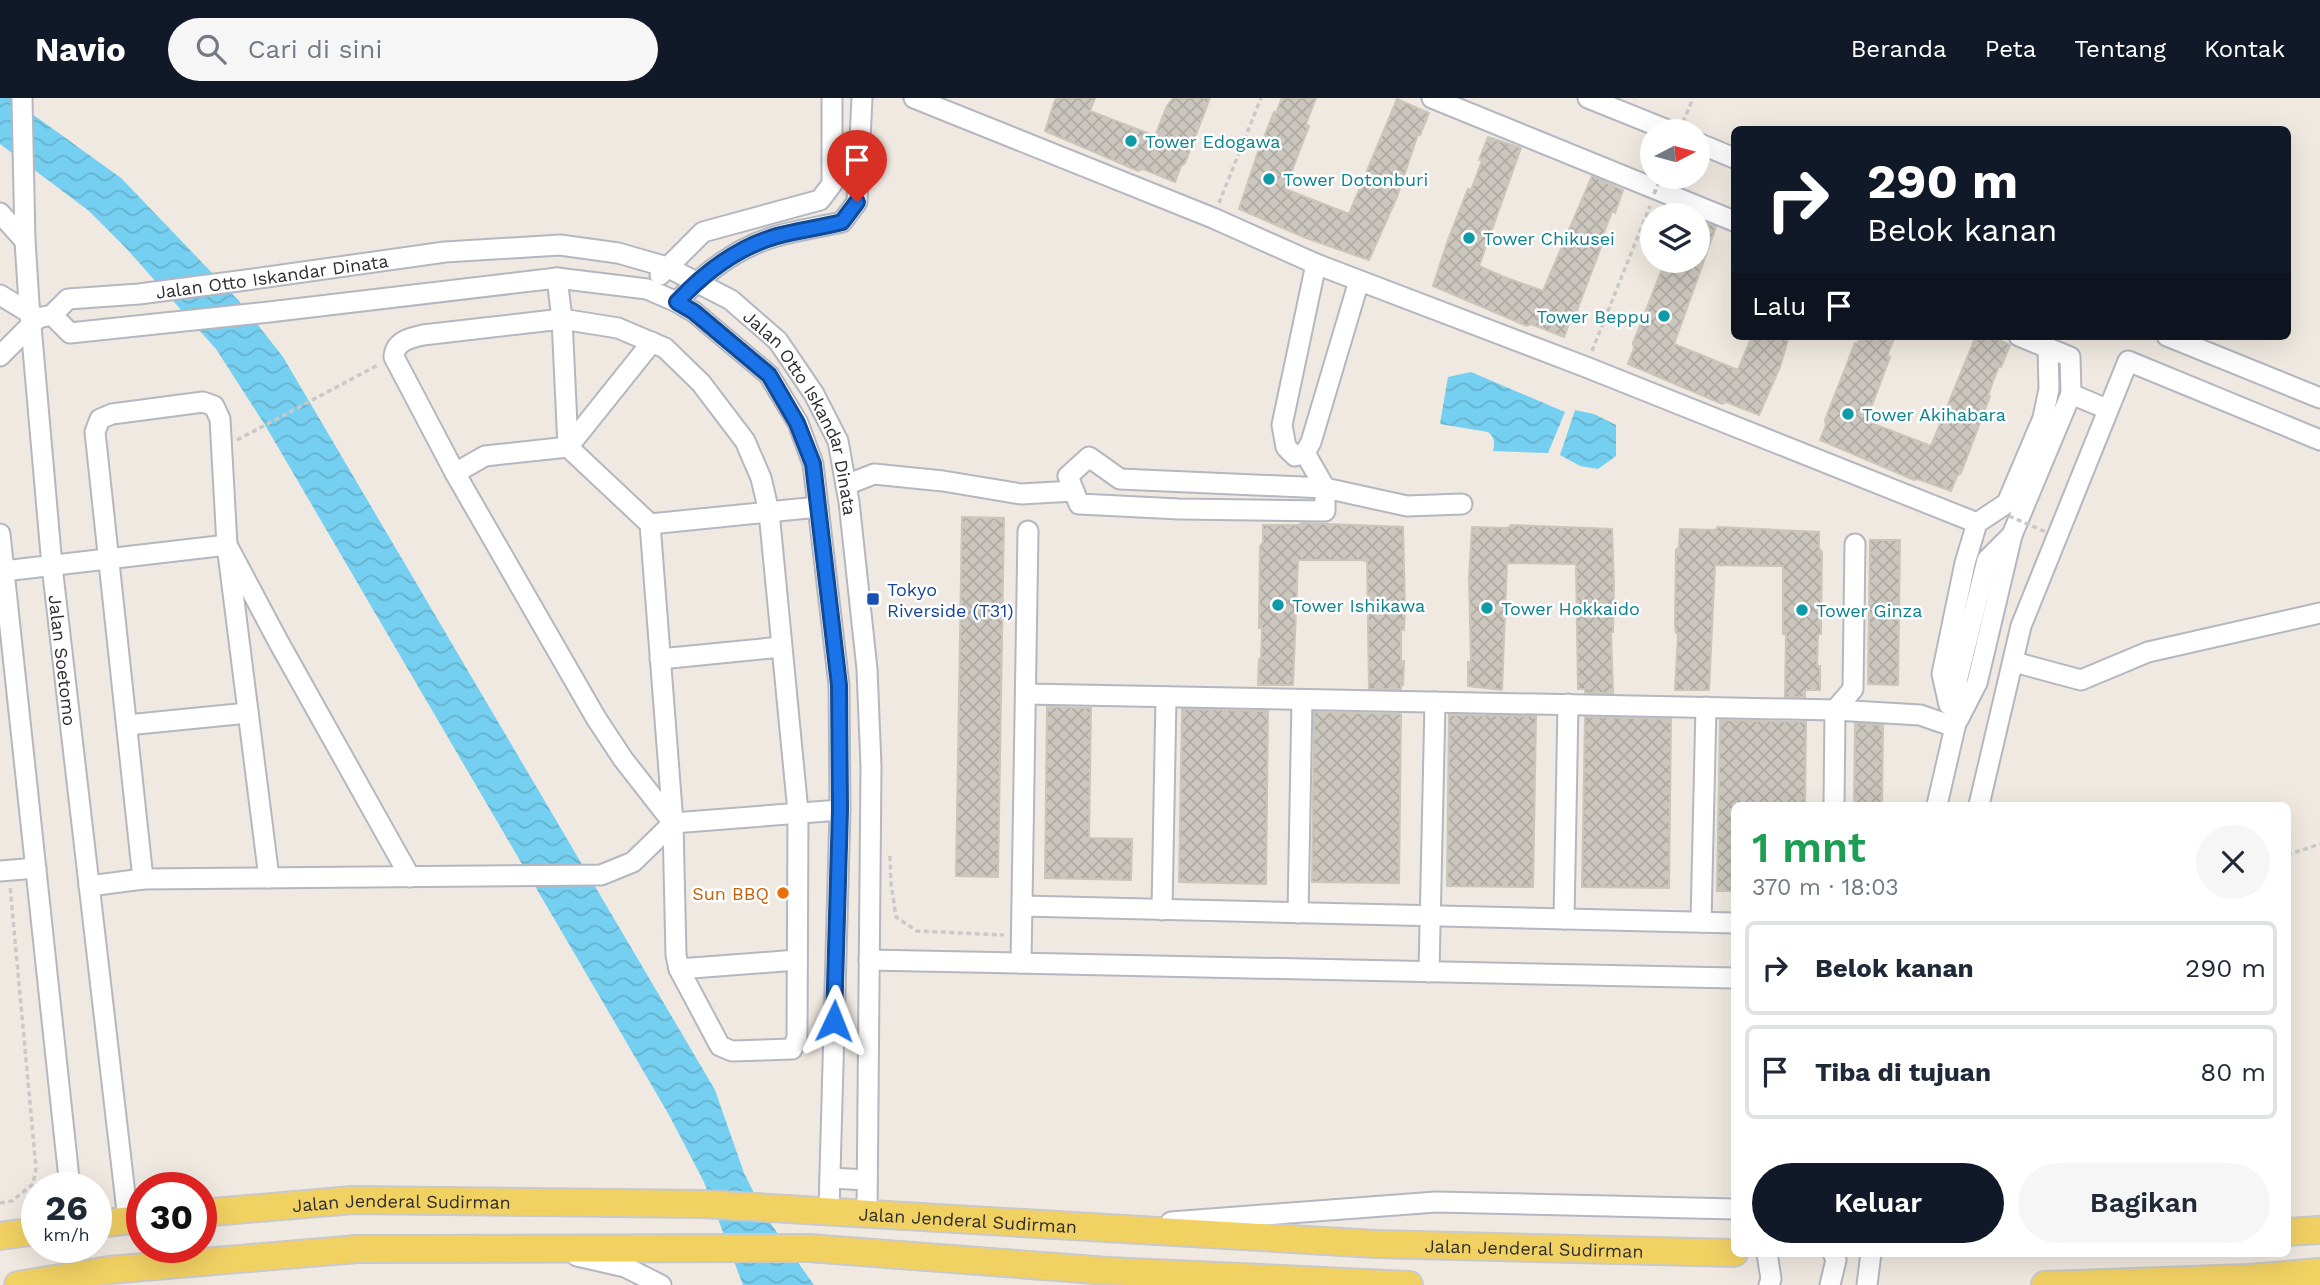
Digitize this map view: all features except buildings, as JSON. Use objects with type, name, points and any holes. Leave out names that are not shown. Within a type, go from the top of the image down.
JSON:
[{"type":"main road","name":"Jalan Jenderal Sudirman","points":[[217,1212],[354,1200],[703,1204],[1111,1226],[1376,1244],[1725,1253]]},
{"type":"main road","points":[[2291,1232],[2320,1230]]},
{"type":"main road","points":[[0,1236],[21,1233]]},
{"type":"main road","points":[[18,1285],[109,1270],[357,1249],[541,1248],[809,1248],[1108,1271],[1409,1285]]},
{"type":"main road","points":[[2045,1285],[2249,1278],[2320,1272]]},
{"type":"main road","points":[[0,1274],[10,1285]]},
{"type":"street","name":"Jalan Soetomo","points":[[22,98],[25,241],[37,318],[52,566],[89,886],[129,1172]]},
{"type":"street","points":[[647,289],[703,232],[820,200],[832,184],[832,98]]},
{"type":"street","points":[[677,302],[696,281],[748,246],[777,236],[842,222],[857,202],[862,98]]},
{"type":"street","points":[[914,98],[1213,218],[1316,264],[1586,367],[1977,523]]},
{"type":"street","points":[[1432,98],[1731,219]]},
{"type":"street","points":[[1588,98],[1640,119]]},
{"type":"street","points":[[1710,148],[1731,157]]},
{"type":"street","points":[[0,213],[25,241]]},
{"type":"street","name":"Jalan Otto Iskandar Dinata","points":[[37,318],[68,299],[139,294],[246,281],[445,253],[560,245],[618,253],[667,267],[731,300],[778,341],[814,394],[838,441],[846,485],[868,683],[871,766],[867,1212]]},
{"type":"street","points":[[1316,264],[1282,425],[1286,447],[1295,456],[1304,453],[1311,442],[1359,281]]},
{"type":"street","points":[[557,278],[562,319],[568,447],[650,524],[673,823],[676,955],[679,969],[720,1046],[732,1051],[792,1049],[797,1038],[798,812],[769,512],[761,478],[745,441],[701,383],[664,348],[618,328],[562,319],[423,335],[404,340],[394,350],[394,357],[455,473],[596,718],[623,759],[673,823]]},
{"type":"street","name":"Jalan Otto Iskandar Dinata","points":[[37,318],[70,333],[557,278],[647,289],[677,302],[694,312],[769,375],[797,423],[813,464],[839,685],[840,810],[829,1210]]},
{"type":"street","points":[[0,295],[37,318],[0,356]]},
{"type":"street","points":[[1938,802],[1955,727],[1977,683],[2011,526],[2071,394],[2070,357],[2029,340]]},
{"type":"street","points":[[2177,340],[2320,398]]},
{"type":"street","points":[[455,473],[485,456],[568,447],[652,342]]},
{"type":"street","points":[[1955,727],[1942,674],[1965,563],[1977,523],[2007,503],[2043,418],[2049,389],[2048,348]]},
{"type":"street","points":[[1980,802],[2021,626],[2128,360],[2320,440]]},
{"type":"street","points":[[2071,394],[2108,409]]},
{"type":"street","points":[[143,879],[95,432],[100,419],[112,414],[203,402],[214,406],[220,419],[227,545],[268,878]]},
{"type":"street","points":[[1304,453],[1325,488],[1325,511],[1178,509],[1079,504],[1068,476],[1089,457],[1120,479],[1325,488],[1407,506],[1462,504]]},
{"type":"street","points":[[846,485],[874,474],[943,481],[1021,494],[1074,491]]},
{"type":"street","points":[[650,524],[818,508]]},
{"type":"street","points":[[1021,963],[1028,531]]},
{"type":"street","points":[[0,534],[68,1172]]},
{"type":"street","points":[[1834,802],[1835,710],[1853,689],[1855,544]]},
{"type":"street","points":[[4,571],[227,545]]},
{"type":"street","points":[[227,545],[278,642],[410,877]]},
{"type":"street","points":[[2014,662],[2081,680],[2148,652],[2320,613]]},
{"type":"street","points":[[660,659],[781,647]]},
{"type":"street","points":[[1026,694],[1835,710],[1920,715],[1955,727]]},
{"type":"street","points":[[1162,910],[1166,697]]},
{"type":"street","points":[[1298,913],[1301,700]]},
{"type":"street","points":[[1429,972],[1435,702]]},
{"type":"street","points":[[1564,919],[1568,705]]},
{"type":"street","points":[[1701,922],[1706,707]]},
{"type":"street","points":[[127,725],[248,713]]},
{"type":"street","points":[[89,886],[143,879],[601,875],[634,862],[673,823],[840,810]]},
{"type":"street","points":[[4,870],[37,868]]},
{"type":"street","points":[[1022,906],[1731,923]]},
{"type":"street","points":[[679,969],[797,960]]},
{"type":"street","points":[[869,960],[1731,978]]},
{"type":"street","points":[[830,1178],[867,1180]]},
{"type":"street","points":[[1111,1226],[1436,1202],[1731,1211]]},
{"type":"street","points":[[541,1248],[625,1266],[661,1285]]},
{"type":"street","points":[[1768,1257],[1771,1279],[1769,1285]]},
{"type":"street","points":[[1830,1285],[1835,1257]]},
{"type":"street","points":[[1867,1285],[1870,1257]]},
{"type":"street","points":[[1108,1271],[1154,1285]]},
{"type":"path","points":[[1213,218],[1261,98]]},
{"type":"path","points":[[1684,119],[1693,98]]},
{"type":"path","points":[[1586,367],[1656,189]]},
{"type":"path","points":[[223,448],[394,357]]},
{"type":"path","points":[[2011,526],[2046,532]]},
{"type":"path","points":[[890,844],[891,883],[896,917],[917,931],[1002,936],[1021,932]]},
{"type":"path","points":[[2291,854],[2320,844]]},
{"type":"path","points":[[0,1203],[12,1201],[33,1184],[36,1168],[4,870]]},
{"type":"water","points":[[0,98],[10,98],[121,178],[239,301],[283,357],[715,1090],[744,1173],[766,1217],[814,1285],[743,1285],[704,1182],[669,1115],[265,425],[216,349],[125,247],[89,211],[0,144]]},
{"type":"water","points":[[1471,372],[1565,412],[1548,453],[1493,451],[1494,440],[1488,432],[1440,424],[1448,377]]},
{"type":"water","points":[[1575,410],[1594,414],[1616,425],[1616,456],[1598,469],[1580,466],[1560,455]]},
{"type":"place","name":"Tower Edogawa","points":[[1131,141]]},
{"type":"place","name":"Tower Dotonburi","points":[[1269,179]]},
{"type":"place","name":"Tower Chikusei","points":[[1469,238]]},
{"type":"place","name":"Tower Beppu","points":[[1664,316]]},
{"type":"place","name":"Tower Akihabara","points":[[1848,414]]},
{"type":"place","name":"Tokyo Riverside (T31)","points":[[873,599]]},
{"type":"place","name":"Tower Ishikawa","points":[[1278,605]]},
{"type":"place","name":"Tower Hokkaido","points":[[1487,608]]},
{"type":"place","name":"Tower Ginza","points":[[1802,610]]},
{"type":"place","name":"Sun BBQ","points":[[783,893]]},
{"type":"route","points":[[834,1021],[840,810],[839,685],[813,464],[797,423],[769,375],[694,312],[677,302],[696,281],[748,246],[777,236],[842,222],[857,202]]}]
